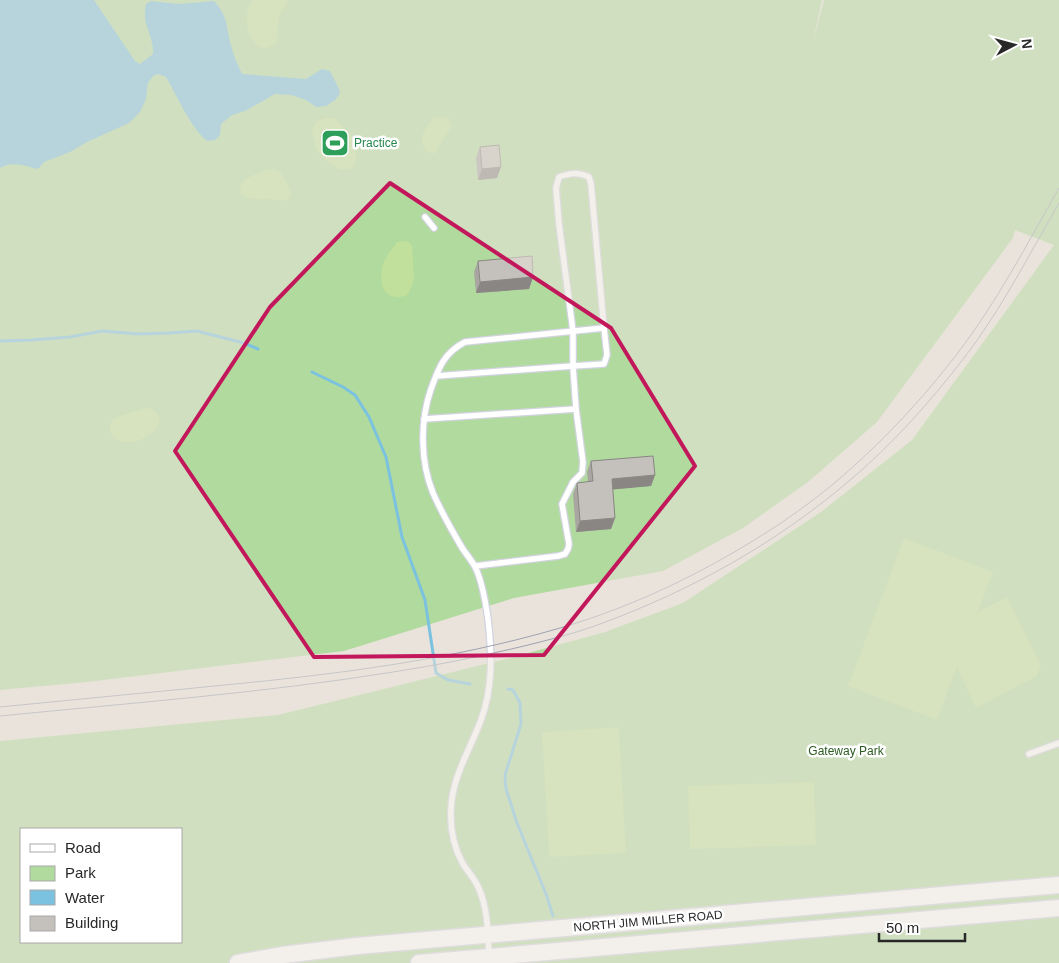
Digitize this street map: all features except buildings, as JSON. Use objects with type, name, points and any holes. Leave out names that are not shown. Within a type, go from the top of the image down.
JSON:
[{"type":"main road","name":"NORTH JIM MILLER ROAD","points":[[238,963],[338,948],[1059,885]]},
{"type":"main road","points":[[915,898],[917,920]]},
{"type":"main road","name":"NORTH JIM MILLER ROAD","points":[[419,963],[490,960],[1059,908]]},
{"type":"lane","points":[[436,376],[573,366],[604,364],[607,355],[589,177],[571,173],[559,177],[556,188],[573,331],[573,366],[576,409],[583,462],[582,473],[572,482],[562,504],[569,544],[568,549],[566,554],[558,556],[475,566]]},
{"type":"lane","points":[[425,217],[434,228]]},
{"type":"lane","points":[[490,960],[485,907],[479,888],[462,862],[455,846],[451,808],[454,788],[462,763],[482,719],[489,689],[491,663],[488,619],[484,594],[475,566],[443,515],[433,492],[427,472],[424,447],[424,419],[436,376],[447,355],[454,348],[465,342],[604,328]]},
{"type":"lane","points":[[424,419],[576,409]]},
{"type":"lane","points":[[1029,754],[1059,742]]},
{"type":"highlighted area","points":[[390,183],[611,328],[695,466],[544,655],[314,657],[175,451],[270,307]]},
{"type":"green space","name":"Gateway Park","points":[[0,0],[822,0],[813,42],[824,0],[1059,0],[1059,963],[0,963],[0,741],[278,715],[510,658],[605,632],[683,603],[821,512],[912,440],[1054,245],[1015,230],[1013,238],[877,422],[808,482],[743,528],[663,571],[514,598],[344,651],[87,682],[0,690]]},
{"type":"green space","points":[[253,0],[289,0],[279,16],[277,41],[269,47],[262,48],[251,37],[247,18],[248,8]]},
{"type":"green space","name":"Practice","points":[[443,117],[449,119],[452,126],[436,153],[429,153],[422,143],[424,131],[434,118]]},
{"type":"green space","name":"Practice","points":[[324,118],[334,118],[354,141],[356,154],[352,169],[340,170],[329,163],[317,151],[312,133],[315,123]]},
{"type":"green space","points":[[270,169],[278,171],[285,180],[290,192],[289,198],[283,201],[247,198],[242,195],[240,190],[243,182],[251,176]]},
{"type":"green space","points":[[406,241],[412,245],[414,278],[407,295],[397,297],[390,295],[383,288],[381,272],[384,261],[397,242]]},
{"type":"green space","points":[[148,408],[155,412],[159,418],[157,428],[151,434],[133,442],[117,440],[113,437],[110,426],[115,418]]},
{"type":"green space","points":[[904,538],[993,572],[978,612],[1007,597],[1041,665],[1037,676],[976,708],[957,667],[937,720],[848,686]]},
{"type":"green space","points":[[619,727],[626,853],[549,857],[542,732]]},
{"type":"green space","points":[[814,782],[816,845],[690,849],[688,786]]},
{"type":"water","points":[[0,0],[94,0],[135,61],[140,64],[153,54],[152,41],[145,18],[146,4],[151,1],[178,4],[214,1],[219,6],[226,22],[233,52],[242,74],[306,79],[322,69],[330,71],[340,91],[339,95],[326,106],[316,107],[306,100],[291,95],[275,94],[245,111],[232,115],[221,124],[220,135],[215,140],[207,141],[195,128],[166,77],[158,74],[153,76],[148,83],[146,99],[140,112],[129,123],[70,152],[44,162],[37,169],[14,164],[0,168]]},
{"type":"waterway","points":[[0,341],[70,337],[102,331],[139,334],[197,331],[244,343],[258,349]]},
{"type":"waterway","points":[[312,372],[355,395],[369,417],[386,457],[402,537],[425,600],[436,673],[448,680],[470,684]]},
{"type":"waterway","points":[[508,689],[513,690],[520,703],[521,724],[505,775],[506,789],[553,916]]},
{"type":"tram line","points":[[0,707],[310,676],[436,657],[478,649],[560,628],[647,597],[675,584],[729,555],[798,511],[838,480],[905,416],[932,386],[972,334],[1011,272],[1059,188]]},
{"type":"tram line","points":[[0,716],[246,692],[427,666],[511,649],[573,633],[634,611],[666,597],[730,564],[792,525],[849,481],[895,438],[938,391],[977,340],[1014,282],[1059,203]]},
{"type":"place","name":"Practice","points":[[335,143]]}]
